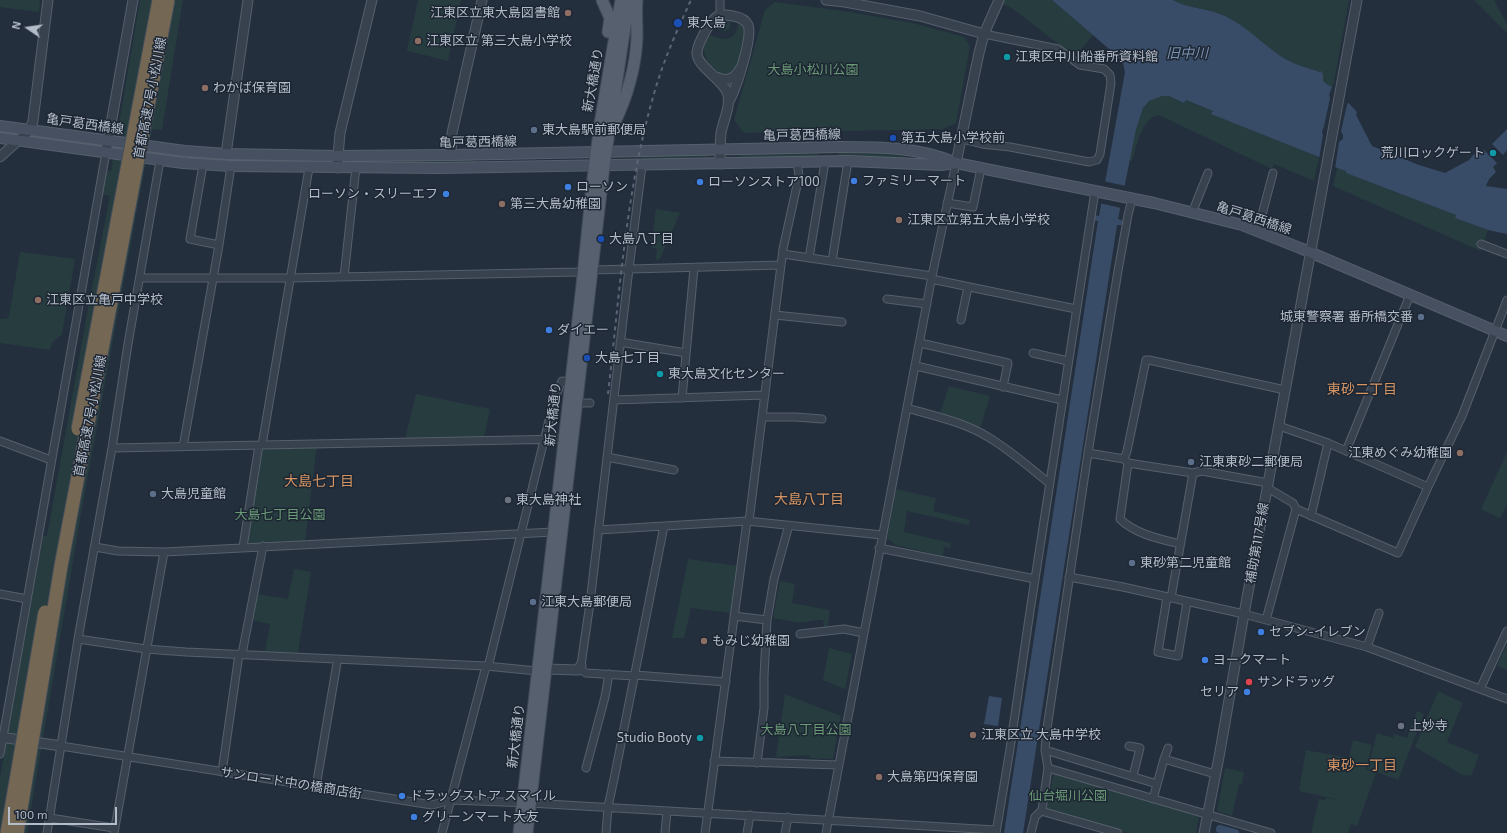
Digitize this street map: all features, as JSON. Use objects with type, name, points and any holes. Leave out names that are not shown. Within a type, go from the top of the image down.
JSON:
[{"type":"highway","name":"首都高速7号小松川線","points":[[7,833],[53,565],[159,0]]},
{"type":"highway","name":"首都高速7号小松川線","points":[[17,833],[61,566],[168,0]]},
{"type":"main road","points":[[600,124],[598,91],[610,18],[602,0]]},
{"type":"main road","name":"新大橋通り","points":[[601,153],[609,133],[621,26],[621,0]]},
{"type":"main road","name":"新大橋通り","points":[[519,833],[526,803],[577,403],[588,271],[601,153],[600,124],[621,26],[629,0]]},
{"type":"main road","points":[[609,133],[630,85],[637,38],[637,0]]},
{"type":"main road","name":"亀戸葛西橋線","points":[[0,126],[185,151],[226,154],[337,156],[450,155],[601,153],[815,147],[879,147],[908,150],[943,156],[956,162],[982,168],[1131,198],[1232,222],[1258,230],[1507,336]]},
{"type":"main road","name":"亀戸葛西橋線","points":[[0,138],[203,165],[309,168],[642,166],[848,161],[941,165],[956,162]]},
{"type":"main road","points":[[815,147],[821,150],[827,162],[833,151],[840,147]]},
{"type":"main road","name":"新大橋通り","points":[[542,670],[564,439],[588,271]]},
{"type":"main road","name":"新大橋通り","points":[[526,803],[527,833]]},
{"type":"street","points":[[0,157],[30,130],[33,121],[48,0]]},
{"type":"street","points":[[0,754],[1,737],[27,599],[133,0]]},
{"type":"street","points":[[226,154],[248,0]]},
{"type":"street","points":[[337,168],[340,133],[372,0]]},
{"type":"street","points":[[450,155],[452,133],[482,0]]},
{"type":"street","points":[[720,0],[720,15]]},
{"type":"street","points":[[826,0],[845,2],[920,16],[984,34],[1058,49],[1080,65],[1104,69],[1110,75],[1111,83],[1100,154],[1097,160],[1089,162],[1010,147],[982,144],[962,139]]},
{"type":"street","points":[[826,833],[879,548],[908,408],[947,203],[962,139],[979,53],[984,34],[999,0]]},
{"type":"street","name":"補助第117号線","points":[[1204,833],[1357,0]]},
{"type":"street","points":[[720,164],[721,132],[729,101],[735,88],[749,30],[748,25],[738,17],[720,15],[711,23],[699,45],[697,53],[698,59],[725,88],[729,101]]},
{"type":"street","points":[[712,74],[719,78],[730,79],[735,77],[741,66]]},
{"type":"street","points":[[47,833],[78,639],[112,448],[128,344],[160,160]]},
{"type":"street","points":[[832,261],[848,161]]},
{"type":"street","points":[[705,833],[783,254],[799,176],[797,162]]},
{"type":"street","points":[[809,258],[827,162]]},
{"type":"street","points":[[203,165],[190,239],[219,244]]},
{"type":"street","points":[[183,447],[219,244],[231,166]]},
{"type":"street","points":[[78,639],[146,649],[337,661],[487,666],[542,670],[578,670],[580,667],[587,625],[642,166]]},
{"type":"street","points":[[344,277],[356,167]]},
{"type":"street","points":[[243,547],[309,168]]},
{"type":"street","points":[[947,203],[973,207],[982,168]]},
{"type":"street","points":[[1258,230],[1273,172]]},
{"type":"street","points":[[1192,213],[1208,173]]},
{"type":"street","points":[[996,832],[1010,749],[1076,309],[1096,192]]},
{"type":"street","points":[[1031,833],[1035,817],[1042,810],[1048,768],[1045,750],[1069,577],[1121,250],[1131,198]]},
{"type":"street","points":[[1481,244],[1507,254]]},
{"type":"street","points":[[783,254],[932,278],[968,287],[1076,309]]},
{"type":"street","points":[[140,278],[344,277],[782,265]]},
{"type":"street","points":[[682,398],[694,268]]},
{"type":"street","points":[[961,320],[968,287]]},
{"type":"street","points":[[1346,451],[1410,295]]},
{"type":"street","points":[[887,299],[927,304]]},
{"type":"street","points":[[1088,453],[1194,473],[1202,471],[1267,486],[1293,503],[1296,509],[1398,553],[1462,416],[1507,300]]},
{"type":"street","points":[[775,315],[842,322]]},
{"type":"street","points":[[620,342],[686,353]]},
{"type":"street","points":[[920,343],[1008,364],[1003,387]]},
{"type":"street","points":[[1033,353],[1068,361]]},
{"type":"street","points":[[1180,544],[1154,538],[1125,524],[1120,519],[1127,450],[1146,360],[1285,390]]},
{"type":"street","points":[[916,366],[1062,400]]},
{"type":"street","points":[[442,833],[487,666],[554,400],[562,381],[571,382]]},
{"type":"street","points":[[614,400],[765,395]]},
{"type":"street","points":[[577,403],[590,403]]},
{"type":"street","points":[[908,408],[964,425],[988,437],[1049,483]]},
{"type":"street","points":[[762,417],[822,419]]},
{"type":"street","points":[[1279,426],[1328,443],[1428,486]]},
{"type":"street","points":[[112,448],[545,438],[564,439]]},
{"type":"street","points":[[0,441],[51,460]]},
{"type":"street","points":[[1311,516],[1328,443]]},
{"type":"street","points":[[607,457],[674,470]]},
{"type":"street","points":[[1187,602],[1178,656],[1158,652],[1194,473]]},
{"type":"street","points":[[1266,620],[1296,509]]},
{"type":"street","points":[[598,530],[748,521],[882,535]]},
{"type":"street","points":[[757,763],[764,708],[767,620],[774,579],[789,525]]},
{"type":"street","points":[[606,833],[608,807],[664,526]]},
{"type":"street","points":[[95,547],[118,551],[164,552],[554,532]]},
{"type":"street","points":[[222,772],[241,654],[263,546]]},
{"type":"street","points":[[879,548],[1035,579]]},
{"type":"street","points":[[50,818],[115,832],[127,756],[164,552]]},
{"type":"street","points":[[1069,577],[1123,587],[1244,614],[1367,647],[1507,699]]},
{"type":"street","points":[[0,594],[27,599]]},
{"type":"street","points":[[1367,647],[1379,613]]},
{"type":"street","points":[[734,616],[767,620]]},
{"type":"street","points":[[800,634],[844,629],[864,633]]},
{"type":"street","points":[[1480,689],[1507,631]]},
{"type":"street","points":[[316,787],[337,661]]},
{"type":"street","points":[[580,667],[586,672],[726,682]]},
{"type":"street","points":[[586,768],[605,697],[609,674]]},
{"type":"street","points":[[1,737],[61,746]]},
{"type":"street","name":"サンロード中の橋商店街","points":[[61,746],[432,805],[451,800],[526,803],[708,812],[996,832]]},
{"type":"street","points":[[1129,746],[1140,748],[1133,776]]},
{"type":"street","points":[[1154,799],[1168,748]]},
{"type":"street","points":[[1045,750],[1157,784]]},
{"type":"street","points":[[1164,759],[1215,774]]},
{"type":"street","points":[[714,761],[839,764]]},
{"type":"street","points":[[1048,768],[1271,833]]},
{"type":"street","points":[[665,833],[667,811]]},
{"type":"street","points":[[1041,811],[1118,833]]},
{"type":"street","points":[[747,833],[750,815]]},
{"type":"street","points":[[785,833],[788,817]]},
{"type":"green space","points":[[0,0],[40,0],[39,12],[0,7]]},
{"type":"green space","points":[[140,0],[183,0],[162,130],[152,129],[82,508],[27,833],[0,833],[0,778],[43,536],[47,536],[110,196],[102,194],[106,170],[111,171]]},
{"type":"green space","points":[[418,0],[461,0],[448,61],[407,50]]},
{"type":"green space","points":[[993,0],[1052,0],[1093,35],[1075,57],[1016,11]]},
{"type":"green space","points":[[1173,0],[1349,0],[1333,87],[1327,85],[1320,72],[1285,59],[1225,16]]},
{"type":"green space","points":[[1474,0],[1494,0],[1507,24],[1507,33]]},
{"type":"green space","name":"大島小松川公園","points":[[775,2],[843,11],[913,23],[964,37],[970,46],[956,123],[943,129],[744,133],[734,120],[765,10]]},
{"type":"green space","points":[[726,19],[730,22],[730,28],[725,31],[715,27],[716,23]]},
{"type":"green space","points":[[739,21],[747,30],[739,65],[730,75],[722,75],[717,72],[706,57],[704,45],[706,40],[711,35],[722,39],[730,38],[736,32]]},
{"type":"green space","points":[[1158,96],[1169,96],[1184,103],[1185,100],[1213,111],[1212,114],[1319,157],[1314,181],[1274,164],[1272,169],[1159,115],[1148,122],[1144,127],[1132,161],[1129,160],[1140,114],[1147,103]]},
{"type":"green space","points":[[838,150],[871,150],[905,156],[905,158],[838,158]]},
{"type":"green space","points":[[784,152],[818,154],[818,158],[779,156],[740,157],[740,153]]},
{"type":"green space","points":[[708,154],[708,157],[642,159],[642,156]]},
{"type":"green space","points":[[459,159],[476,161],[476,163],[405,162],[405,160]]},
{"type":"green space","points":[[1337,168],[1347,171],[1346,173],[1456,215],[1455,218],[1488,230],[1481,251],[1333,186]]},
{"type":"green space","points":[[656,209],[680,213],[660,259],[656,260],[657,249],[651,247]]},
{"type":"green space","name":"江東区立亀戸中学校","points":[[20,252],[75,259],[62,334],[52,343],[50,350],[0,343],[0,319],[6,319],[9,316]]},
{"type":"green space","points":[[949,386],[990,396],[980,429],[964,421],[940,413]]},
{"type":"green space","points":[[416,394],[490,409],[484,437],[405,439]]},
{"type":"green space","name":"大島七丁目公園","points":[[317,444],[305,542],[248,545],[246,543],[263,446]]},
{"type":"green space","points":[[1507,452],[1507,504],[1500,518],[1481,509]]},
{"type":"green space","points":[[896,489],[936,498],[933,511],[970,520],[969,525],[907,511],[904,532],[951,543],[950,548],[944,547],[943,556],[895,545],[887,539]]},
{"type":"green space","points":[[688,559],[738,566],[730,613],[691,608],[684,638],[672,638]]},
{"type":"green space","points":[[294,569],[311,572],[298,653],[265,652],[270,624],[252,620],[257,594],[288,599]]},
{"type":"green space","points":[[780,581],[795,584],[792,603],[830,610],[828,626],[824,627],[823,620],[793,622],[773,618]]},
{"type":"green space","points":[[1507,644],[1507,670],[1497,666]]},
{"type":"green space","points":[[829,648],[852,654],[845,689],[823,680]]},
{"type":"green space","points":[[1438,691],[1463,703],[1447,742],[1479,755],[1471,776],[1461,774],[1415,747]]},
{"type":"green space","name":"大島八丁目公園","points":[[785,694],[841,716],[833,759],[810,758],[809,755],[776,757]]},
{"type":"green space","points":[[1417,711],[1424,714],[1398,780],[1368,769],[1377,733],[1393,738],[1394,734],[1407,738]]},
{"type":"green space","points":[[1353,740],[1372,745],[1366,770],[1376,773],[1357,826],[1351,824],[1348,833],[1311,833],[1319,799],[1325,800],[1326,798],[1340,800],[1299,791],[1306,750],[1349,758]]},
{"type":"green space","points":[[1225,768],[1244,772],[1242,784],[1239,784],[1232,816],[1217,811]]},
{"type":"green space","name":"仙台堀川公園","points":[[1054,772],[1199,816],[1196,833],[1129,833],[1049,810],[1047,807]]},
{"type":"water","name":"旧中川","points":[[1052,0],[1173,0],[1186,5],[1219,13],[1233,20],[1285,59],[1320,72],[1321,71],[1323,74],[1323,81],[1333,87],[1357,112],[1356,115],[1372,146],[1419,165],[1445,173],[1469,160],[1477,151],[1481,154],[1484,150],[1497,163],[1493,167],[1496,172],[1489,179],[1486,186],[1507,189],[1507,234],[1488,230],[1455,218],[1456,215],[1346,173],[1346,171],[1337,168],[1319,157],[1211,114],[1213,111],[1186,100],[1184,103],[1169,96],[1162,96],[1149,101],[1143,108],[1136,129],[1118,219],[1123,221],[1123,225],[1117,225],[1023,833],[1004,833],[1098,221],[1093,220],[1094,215],[1099,216],[1125,72],[1123,63],[1115,54]]},
{"type":"water","points":[[1507,129],[1507,150],[1503,155],[1492,144]]},
{"type":"water","points":[[989,696],[1002,698],[998,726],[984,724]]},
{"type":"pier","points":[[1333,84],[1349,101],[1341,131],[1343,139],[1339,142],[1335,169],[1319,159],[1323,135],[1322,132],[1330,98],[1329,95]]},
{"type":"pier","points":[[1103,181],[1126,186],[1121,208],[1099,203]]},
{"type":"waterway","points":[[1220,829],[1235,833]]},
{"type":"railway","points":[[608,394],[625,239],[646,124],[656,87],[672,43],[691,0]]},
{"type":"place","name":"江東区立東大島図書館","points":[[568,13]]},
{"type":"place","name":"東大島","points":[[678,23]]},
{"type":"place","name":"江東区立 第三大島小学校","points":[[418,41]]},
{"type":"place","name":"江東区中川船番所資料館","points":[[1007,57]]},
{"type":"place","name":"わかば保育園","points":[[205,88]]},
{"type":"place","name":"東大島駅前郵便局","points":[[534,130]]},
{"type":"place","name":"第五大島小学校前","points":[[893,138]]},
{"type":"place","name":"荒川ロックゲート","points":[[1493,153]]},
{"type":"place","name":"ファミリーマート","points":[[854,181]]},
{"type":"place","name":"ローソンストア100","points":[[700,182]]},
{"type":"place","name":"ローソン","points":[[568,187]]},
{"type":"place","name":"ローソン・スリーエフ","points":[[446,194]]},
{"type":"place","name":"第三大島幼稚園","points":[[502,204]]},
{"type":"place","name":"江東区立第五大島小学校","points":[[899,220]]},
{"type":"place","name":"大島八丁目","points":[[601,239]]},
{"type":"place","name":"江東区立亀戸中学校","points":[[38,300]]},
{"type":"place","name":"城東警察署 番所橋交番","points":[[1421,317]]},
{"type":"place","name":"ダイエー","points":[[549,330]]},
{"type":"place","name":"大島七丁目","points":[[587,358]]},
{"type":"place","name":"東大島文化センター","points":[[660,374]]},
{"type":"place","name":"江東めぐみ幼稚園","points":[[1460,453]]},
{"type":"place","name":"江東東砂二郵便局","points":[[1191,462]]},
{"type":"place","name":"大島児童館","points":[[153,494]]},
{"type":"place","name":"東大島神社","points":[[508,500]]},
{"type":"place","name":"東砂第二児童館","points":[[1132,563]]},
{"type":"place","name":"江東大島郵便局","points":[[533,602]]},
{"type":"place","name":"セブン-イレブン","points":[[1261,632]]},
{"type":"place","name":"もみじ幼稚園","points":[[704,641]]},
{"type":"place","name":"ヨークマート","points":[[1205,660]]},
{"type":"place","name":"サンドラッグ","points":[[1249,682]]},
{"type":"place","name":"セリア","points":[[1247,692]]},
{"type":"place","name":"上妙寺","points":[[1401,726]]},
{"type":"place","name":"江東区立 大島中学校","points":[[973,735]]},
{"type":"place","name":"Studio Booty","points":[[700,738]]},
{"type":"place","name":"大島第四保育園","points":[[879,777]]},
{"type":"place","name":"ドラッグストア スマイル","points":[[402,796]]},
{"type":"place","name":"グリーンマート大友","points":[[414,817]]},
{"type":"district","name":"東砂二丁目","points":[[1362,389]]},
{"type":"district","name":"大島七丁目","points":[[319,481]]},
{"type":"district","name":"大島八丁目","points":[[809,499]]},
{"type":"district","name":"東砂一丁目","points":[[1362,765]]}]
